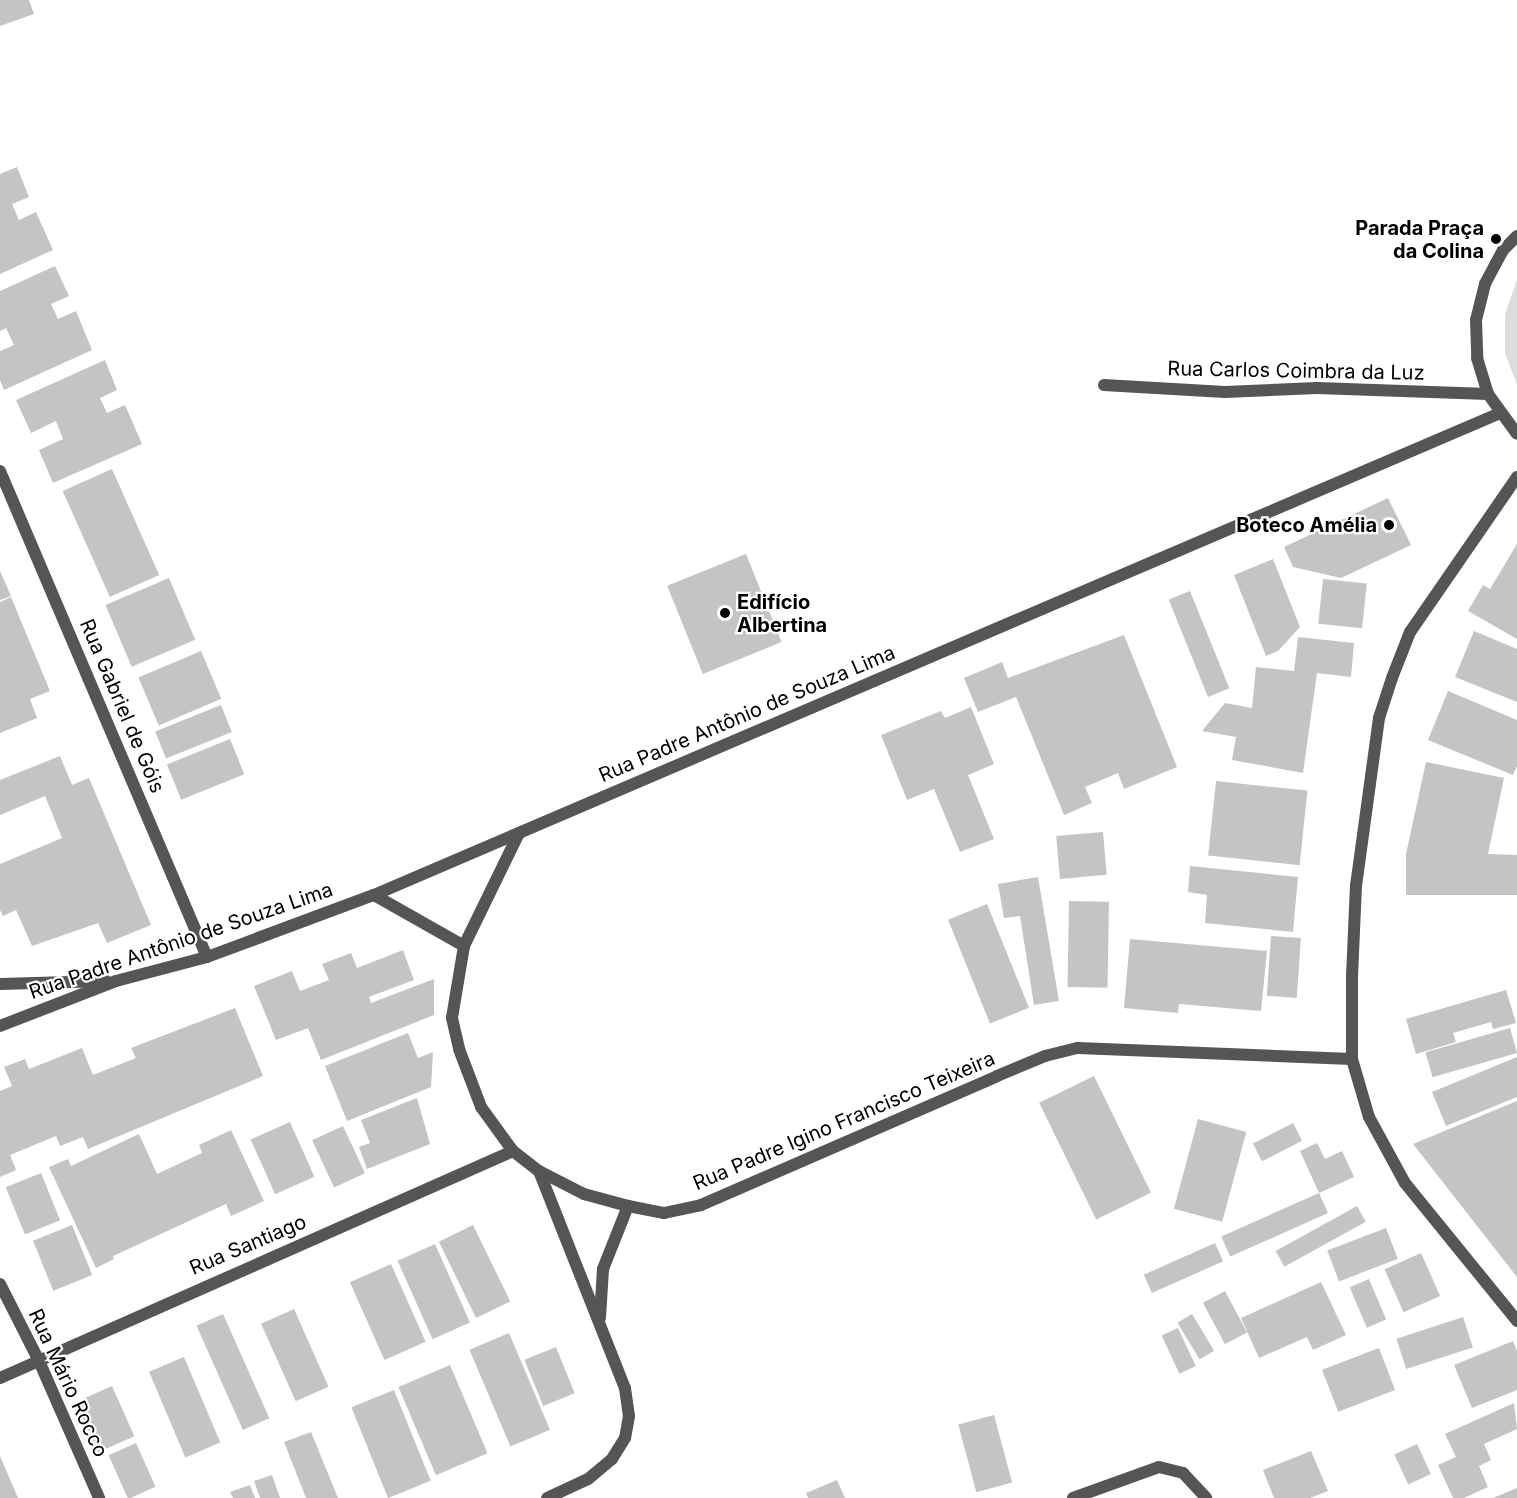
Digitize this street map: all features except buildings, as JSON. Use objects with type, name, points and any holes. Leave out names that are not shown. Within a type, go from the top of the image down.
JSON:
[{"type":"street","points":[[1517,236],[1503,250],[1485,284],[1476,320],[1477,358],[1488,394],[1517,434]]},
{"type":"street","name":"Rua Carlos Coimbra da Luz","points":[[1104,385],[1225,392],[1317,388],[1488,394]]},
{"type":"street","name":"Rua Padre Antônio de Souza Lima","points":[[0,1026],[116,981],[207,957],[374,895],[1500,413]]},
{"type":"street","name":"Rua Gabriel de Góis","points":[[0,471],[207,957]]},
{"type":"street","points":[[1517,477],[1410,632],[1379,718],[1356,885],[1352,1059],[1369,1117],[1405,1183],[1517,1321]]},
{"type":"street","name":"Rua Padre Igino Francisco Teixeira","points":[[519,833],[464,946],[452,1018],[459,1049],[482,1107],[513,1151],[539,1171],[584,1194],[628,1206],[664,1213],[701,1205],[1045,1056],[1078,1048],[1352,1059]]},
{"type":"street","points":[[374,895],[464,946]]},
{"type":"street","points":[[0,984],[116,981]]},
{"type":"street","name":"Rua Santiago","points":[[0,1378],[513,1151]]},
{"type":"street","points":[[539,1171],[625,1388],[629,1416],[625,1438],[612,1459],[588,1479],[547,1498]]},
{"type":"street","points":[[600,1322],[603,1269],[628,1206]]},
{"type":"street","name":"Rua Mário Rocco","points":[[0,1284],[39,1361],[99,1498]]},
{"type":"street","points":[[1073,1498],[1159,1467],[1183,1473],[1206,1498]]},
{"type":"shaded area","points":[[1517,280],[1517,385],[1505,353],[1505,314]]},
{"type":"place","name":"Parada Praça da Colina","points":[[1496,239]]},
{"type":"place","name":"Boteco Amélia","points":[[1389,525]]},
{"type":"place","name":"Edifício Albertina","points":[[725,613]]}]
